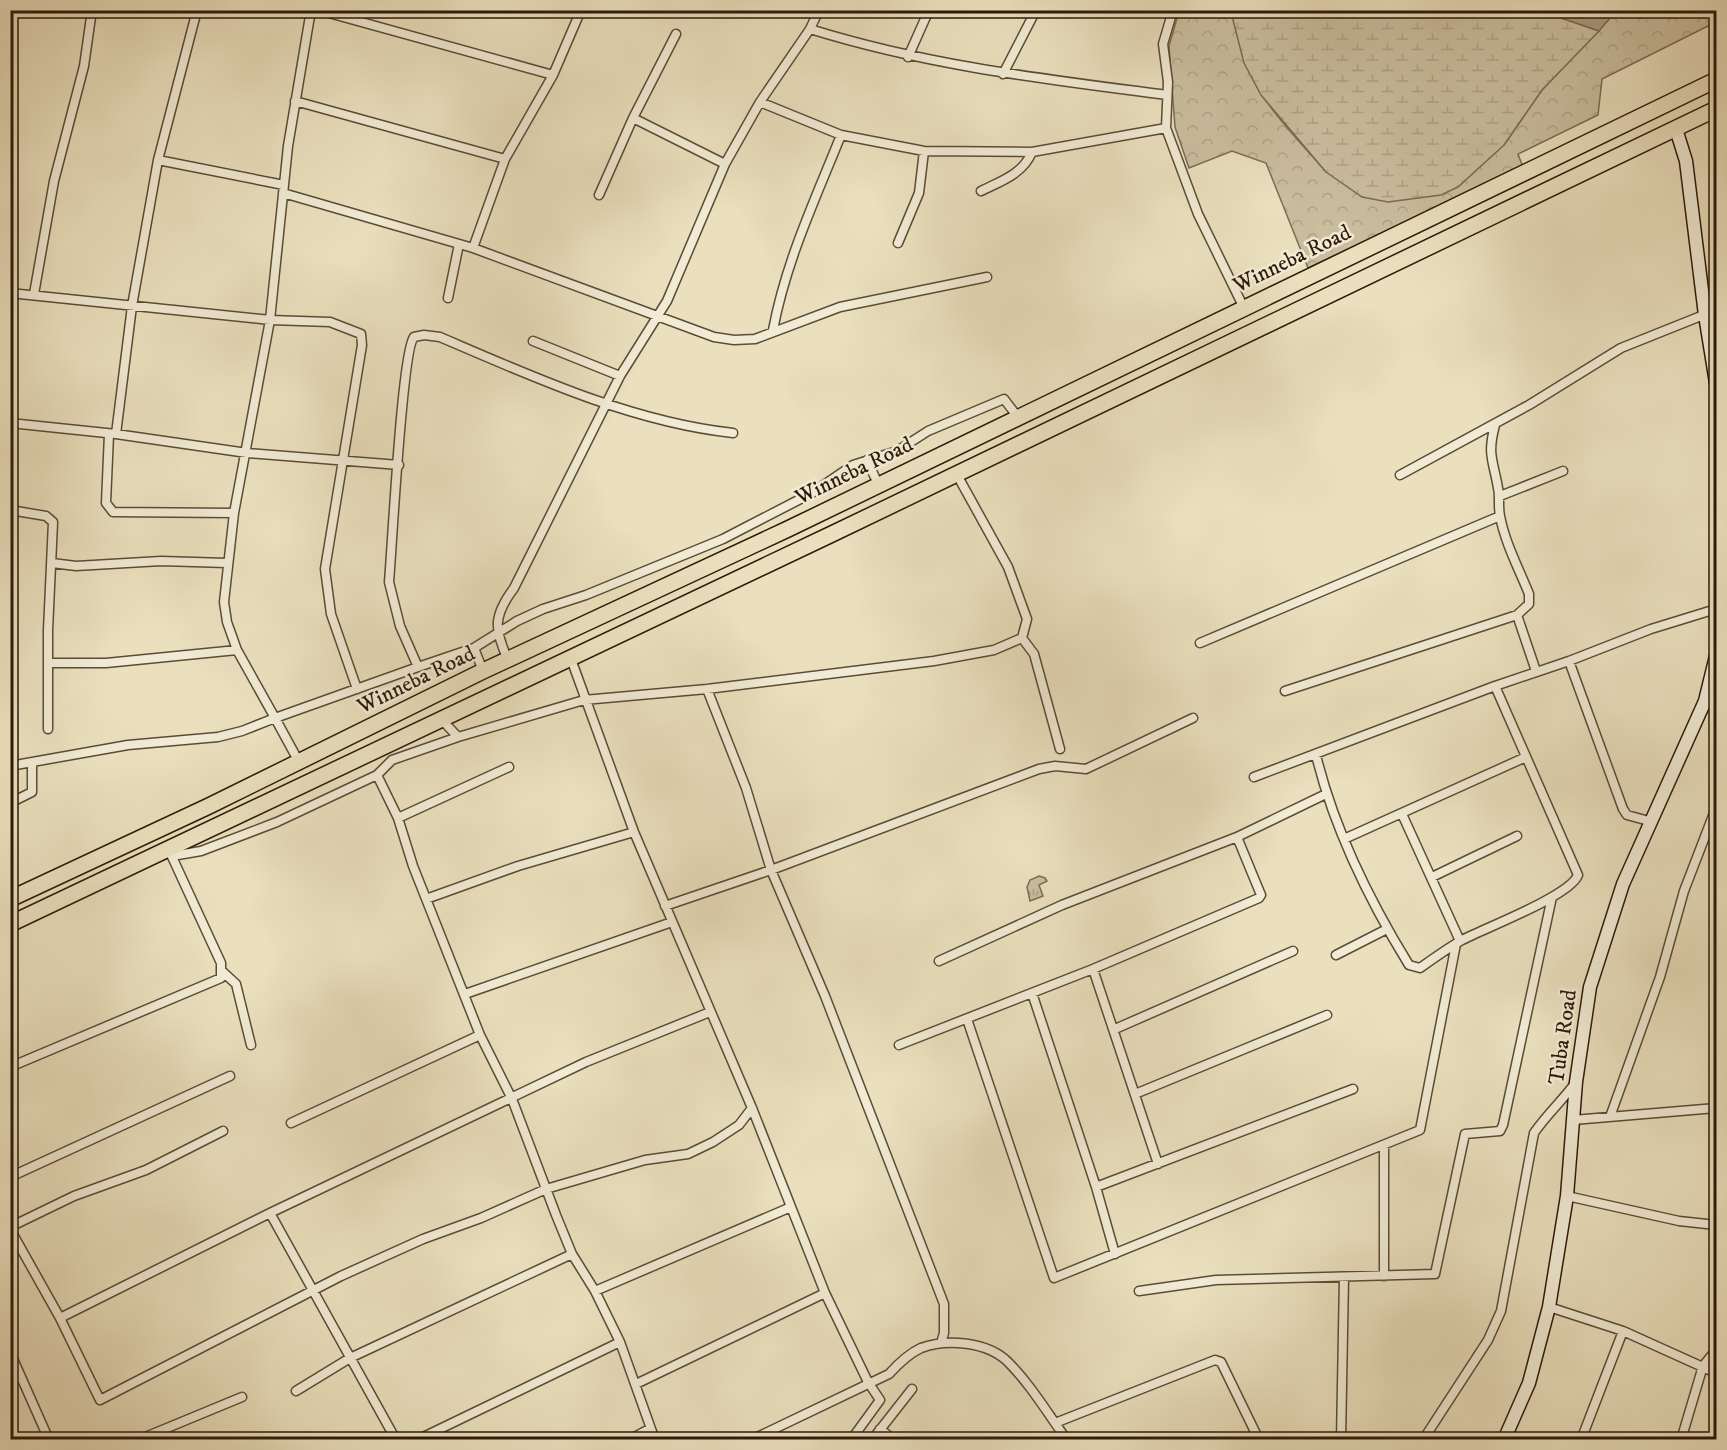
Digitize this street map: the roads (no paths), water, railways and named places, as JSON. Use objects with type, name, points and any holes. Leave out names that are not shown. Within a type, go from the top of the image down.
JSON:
[{"type":"highway","name":"Winneba Road","points":[[10,899],[209,806],[483,671],[731,555],[1716,80]]},
{"type":"highway","name":"Winneba Road","points":[[10,924],[170,852],[216,827],[1716,109]]},
{"type":"highway","points":[[1310,276],[1321,298]]},
{"type":"highway","points":[[209,806],[215,815],[216,827]]},
{"type":"street","points":[[34,294],[54,181],[84,66],[92,10]]},
{"type":"street","points":[[197,10],[158,160],[132,306],[113,434],[106,503],[112,512],[234,513]]},
{"type":"street","points":[[299,762],[237,650],[227,622],[224,602],[234,513],[270,320],[283,189],[311,10]]},
{"type":"street","points":[[318,10],[553,75]]},
{"type":"street","points":[[473,248],[505,159],[553,75],[580,10]]},
{"type":"street","points":[[508,660],[496,635],[503,603],[514,588],[620,376],[659,316],[690,252],[725,164],[759,102],[810,29],[819,10]]},
{"type":"street","points":[[908,57],[929,10]]},
{"type":"street","points":[[1003,74],[1036,10]]},
{"type":"street","points":[[1173,10],[1163,44],[1168,82],[1166,128],[1198,214],[1244,306]]},
{"type":"street","points":[[810,29],[908,57],[1003,74],[1167,95]]},
{"type":"street","points":[[598,195],[633,118],[676,34]]},
{"type":"street","points":[[295,101],[505,159]]},
{"type":"street","points":[[759,102],[841,135],[924,151],[1032,152],[1166,128]]},
{"type":"street","points":[[633,118],[725,164]]},
{"type":"street","points":[[1676,129],[1686,161],[1711,313],[1716,383]]},
{"type":"street","points":[[773,330],[781,291],[793,252],[841,135]]},
{"type":"street","points":[[898,243],[919,193],[924,151]]},
{"type":"street","points":[[981,191],[1024,167],[1032,152]]},
{"type":"street","points":[[158,160],[283,189],[473,248],[714,336],[734,340],[755,339],[773,330],[840,307],[987,277]]},
{"type":"street","points":[[448,298],[459,244]]},
{"type":"street","points":[[10,293],[270,320],[330,322],[361,334],[362,345],[341,460],[325,569],[331,614],[357,689]]},
{"type":"street","points":[[1400,475],[1436,453],[1494,424],[1621,348],[1711,313]]},
{"type":"street","points":[[418,667],[400,627],[389,582],[408,348],[414,337],[424,335],[440,337],[607,403],[685,426],[733,433]]},
{"type":"street","points":[[532,341],[620,376]]},
{"type":"street","points":[[10,766],[128,745],[218,737],[242,732],[275,718],[474,648],[516,621],[543,609],[586,595],[723,539],[812,493],[853,465],[897,451],[928,431],[1004,399],[1017,416]]},
{"type":"street","points":[[10,423],[113,434],[247,453],[399,465]]},
{"type":"street","points":[[1285,691],[1517,615],[1529,604],[1529,594],[1500,516],[1500,496],[1489,447],[1494,424]]},
{"type":"street","points":[[867,460],[878,484]]},
{"type":"street","points":[[1500,496],[1563,471]]},
{"type":"street","points":[[251,1045],[236,984],[223,972],[170,852],[201,851],[277,822],[377,775],[392,760],[584,700],[707,689],[934,661],[994,650],[1022,638],[1028,619],[1008,567],[955,473]]},
{"type":"street","points":[[10,510],[45,516],[52,522],[48,729]]},
{"type":"street","points":[[1200,643],[1500,516]]},
{"type":"street","points":[[723,539],[731,555]]},
{"type":"street","points":[[52,563],[76,566],[161,561],[227,563]]},
{"type":"street","points":[[1254,777],[1536,671],[1569,662],[1651,629],[1716,609]]},
{"type":"street","points":[[1517,615],[1536,671]]},
{"type":"street","points":[[1022,638],[1034,654],[1060,749]]},
{"type":"street","points":[[474,648],[483,671]]},
{"type":"street","points":[[48,663],[106,663],[237,650]]},
{"type":"street","name":"Tuba Road","points":[[1504,1440],[1529,1383],[1549,1307],[1567,1196],[1576,1082],[1590,987],[1623,884],[1649,821],[1711,703],[1716,656]]},
{"type":"street","points":[[570,658],[634,832],[752,1108],[825,1293],[868,1382],[880,1400],[851,1440]]},
{"type":"street","points":[[1569,662],[1623,809],[1627,815],[1649,821]]},
{"type":"street","points":[[1316,755],[1326,794],[1344,839],[1387,930],[1411,968],[1420,968],[1458,943],[1552,897],[1575,882],[1578,870],[1495,686]]},
{"type":"street","points":[[707,689],[746,788],[771,870],[825,996],[944,1304],[944,1332],[941,1343]]},
{"type":"street","points":[[665,906],[771,870],[1039,769],[1055,766],[1086,769],[1193,718]]},
{"type":"street","points":[[441,719],[458,738]]},
{"type":"street","points":[[1344,839],[1526,757]]},
{"type":"street","points":[[10,803],[32,792],[32,763]]},
{"type":"street","points":[[398,818],[509,767]]},
{"type":"street","points":[[377,775],[398,818],[426,899],[480,1035],[512,1099],[572,1254],[595,1291],[620,1342],[636,1384],[649,1430],[655,1440]]},
{"type":"street","points":[[939,961],[1062,905],[1237,837],[1326,794]]},
{"type":"street","points":[[1610,1117],[1660,977],[1684,891],[1716,808]]},
{"type":"street","points":[[967,1019],[1054,1278],[1420,1130],[1458,943],[1432,877],[1402,814]]},
{"type":"street","points":[[426,899],[518,866],[634,832]]},
{"type":"street","points":[[1432,877],[1517,836]]},
{"type":"street","points":[[899,1045],[1093,969],[1259,898],[1262,895],[1259,886],[1237,837]]},
{"type":"street","points":[[1139,1292],[1216,1280],[1435,1274],[1465,1134],[1500,1131],[1503,1125],[1552,897]]},
{"type":"street","points":[[465,994],[672,922]]},
{"type":"street","points":[[1336,955],[1387,930]]},
{"type":"street","points":[[1115,1029],[1293,951]]},
{"type":"street","points":[[1093,969],[1115,1029],[1158,1164]]},
{"type":"street","points":[[10,1067],[214,983],[221,978],[223,972]]},
{"type":"street","points":[[1032,993],[1096,1187],[1115,1254]]},
{"type":"street","points":[[60,1318],[270,1213],[586,1062],[710,1012]]},
{"type":"street","points":[[1135,1094],[1327,1015]]},
{"type":"street","points":[[291,1123],[480,1035]]},
{"type":"street","points":[[10,1177],[230,1076]]},
{"type":"street","points":[[1423,1440],[1488,1340],[1501,1311],[1534,1133],[1546,1115],[1560,1104],[1576,1082]]},
{"type":"street","points":[[1096,1187],[1353,1089]]},
{"type":"street","points":[[223,1131],[146,1170],[74,1196],[10,1228],[60,1318],[100,1400],[313,1290],[423,1239],[481,1218],[546,1189],[645,1160],[688,1154],[739,1125],[752,1108]]},
{"type":"street","points":[[1574,1120],[1716,1108]]},
{"type":"street","points":[[1384,1146],[1384,1276]]},
{"type":"street","points":[[1567,1196],[1679,1221],[1716,1225]]},
{"type":"street","points":[[595,1291],[791,1207]]},
{"type":"street","points":[[270,1213],[396,1440]]},
{"type":"street","points":[[296,1391],[350,1358],[572,1254]]},
{"type":"street","points":[[1341,1440],[1344,1277]]},
{"type":"street","points":[[636,1384],[825,1293]]},
{"type":"street","points":[[1549,1307],[1623,1331],[1716,1372]]},
{"type":"street","points":[[1581,1440],[1623,1331]]},
{"type":"street","points":[[417,1440],[620,1342]]},
{"type":"street","points":[[751,1440],[868,1382],[889,1374],[903,1360],[920,1349],[941,1343],[968,1345],[990,1350],[1007,1361],[1067,1440]]},
{"type":"street","points":[[1681,1440],[1703,1366],[1716,1350]]},
{"type":"street","points":[[10,1352],[49,1440]]},
{"type":"street","points":[[1055,1423],[1215,1360],[1221,1362],[1259,1440]]},
{"type":"street","points":[[872,1440],[912,1389]]},
{"type":"street","points":[[138,1440],[242,1397]]},
{"type":"street","points":[[880,1429],[894,1440]]},
{"type":"street","points":[[629,1440],[649,1430]]}]
